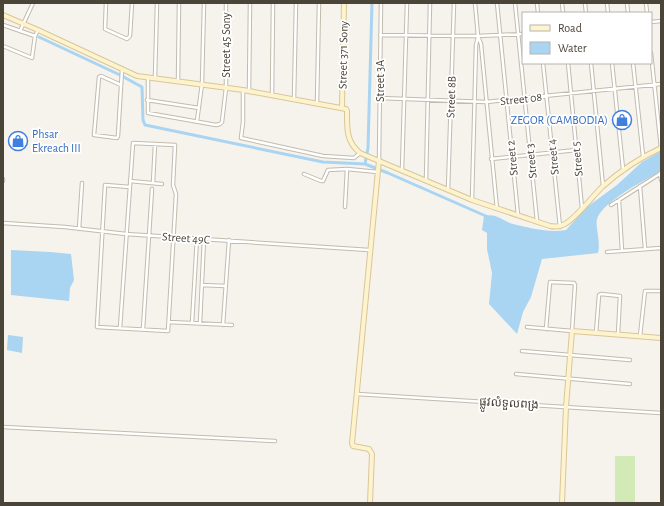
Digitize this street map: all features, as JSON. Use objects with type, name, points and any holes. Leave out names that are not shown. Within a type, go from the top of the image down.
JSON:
[{"type":"street","points":[[20,31],[33,3]]},
{"type":"street","points":[[106,3],[105,29],[127,39],[130,36],[132,3]]},
{"type":"street","points":[[155,78],[157,3]]},
{"type":"street","points":[[178,81],[179,3]]},
{"type":"street","points":[[148,78],[147,112],[151,115],[197,121],[202,84],[204,3]]},
{"type":"street","name":"Street 45 Sony","points":[[197,121],[216,125],[222,122],[226,88],[226,3]]},
{"type":"street","points":[[249,91],[250,3]]},
{"type":"street","points":[[272,95],[273,3]]},
{"type":"street","points":[[294,99],[296,3]]},
{"type":"street","points":[[317,103],[319,3]]},
{"type":"street","name":"Street 371 Sony","points":[[344,3],[342,108],[346,109],[347,111],[348,137],[350,142],[360,153]]},
{"type":"street","name":"Street 3A","points":[[379,160],[381,3]]},
{"type":"street","points":[[402,170],[407,3]]},
{"type":"street","points":[[426,180],[430,3]]},
{"type":"street","name":"Street 8B","points":[[448,190],[454,3]]},
{"type":"street","points":[[475,3],[478,36],[481,44],[497,210]]},
{"type":"street","name":"Street 2","points":[[496,3],[518,217]]},
{"type":"street","name":"Street 3","points":[[515,3],[537,223]]},
{"type":"street","points":[[3,15],[24,23],[122,71],[137,76],[243,90],[342,108]]},
{"type":"street","points":[[3,25],[35,36]]},
{"type":"street","points":[[3,46],[32,58],[35,36],[38,30]]},
{"type":"street","points":[[380,35],[500,36],[522,34]]},
{"type":"street","points":[[472,200],[476,45],[478,36]]},
{"type":"street","name":"Street 4","points":[[543,64],[560,227]]},
{"type":"street","name":"Street 5","points":[[568,64],[582,208]]},
{"type":"street","points":[[591,64],[603,186]]},
{"type":"street","points":[[612,64],[623,169]]},
{"type":"street","points":[[633,64],[643,156]]},
{"type":"street","points":[[243,90],[243,122],[241,138],[323,156],[354,158],[360,153],[497,210],[537,223],[560,227],[572,219],[603,186],[623,169],[643,156],[661,148],[652,64]]},
{"type":"street","points":[[121,84],[99,76],[94,136],[117,138],[118,136],[122,71]]},
{"type":"street","name":"Street 08","points":[[380,98],[486,102],[661,84]]},
{"type":"street","points":[[147,100],[199,108]]},
{"type":"street","points":[[120,328],[126,234],[130,187],[133,143],[176,146],[173,185],[176,194],[168,330],[143,330],[97,327],[105,185],[130,187]]},
{"type":"street","points":[[153,183],[155,144]]},
{"type":"street","points":[[491,159],[576,150]]},
{"type":"street","points":[[370,503],[372,454],[369,449],[353,446],[352,444],[379,160]]},
{"type":"street","points":[[304,174],[323,181],[328,170],[378,170]]},
{"type":"street","points":[[345,207],[347,170]]},
{"type":"street","points":[[661,173],[661,180]]},
{"type":"street","points":[[610,205],[661,173]]},
{"type":"street","points":[[130,181],[162,184]]},
{"type":"street","points":[[79,229],[82,183]]},
{"type":"street","points":[[640,186],[644,249]]},
{"type":"street","points":[[143,330],[152,189]]},
{"type":"street","points":[[619,200],[622,251]]},
{"type":"street","name":"Street 49C","points":[[3,223],[126,234],[370,250]]},
{"type":"street","points":[[192,323],[197,238]]},
{"type":"street","points":[[200,324],[204,239]]},
{"type":"street","points":[[223,325],[229,240]]},
{"type":"street","points":[[607,252],[661,248]]},
{"type":"street","points":[[194,281],[202,285]]},
{"type":"street","points":[[546,329],[550,282],[574,283],[566,407],[562,503]]},
{"type":"street","points":[[194,288],[202,285],[226,286]]},
{"type":"street","points":[[640,337],[645,292],[661,290]]},
{"type":"street","points":[[596,333],[599,295],[601,294],[620,296],[618,335]]},
{"type":"street","points":[[169,322],[232,325]]},
{"type":"street","points":[[527,327],[661,338]]},
{"type":"street","points":[[522,351],[630,360]]},
{"type":"street","points":[[516,374],[630,384]]},
{"type":"street","name":"ផ្លូវលំទួលពង្រ","points":[[357,394],[661,413]]},
{"type":"street","points":[[3,427],[276,441]]},
{"type":"green space","points":[[615,456],[635,456],[635,502],[615,502]]},
{"type":"water","points":[[661,151],[661,171],[625,192],[607,205],[601,212],[597,219],[599,244],[598,253],[542,259],[531,297],[523,312],[517,334],[489,304],[492,273],[487,249],[487,233],[482,230],[484,216],[496,216],[509,223],[540,230],[566,230],[587,207],[617,185],[642,162]]},
{"type":"water","points":[[11,250],[71,254],[74,280],[70,288],[69,301],[11,295]]},
{"type":"water","points":[[8,335],[23,337],[22,353],[7,350]]},
{"type":"waterway","points":[[365,164],[368,148],[372,3]]},
{"type":"waterway","points":[[39,37],[142,87],[143,120],[145,125],[323,162],[365,164],[488,217]]},
{"type":"place","name":"ZEGOR (CAMBODIA)","points":[[622,120]]},
{"type":"place","name":"Phsar Ekreach III","points":[[18,141]]}]
